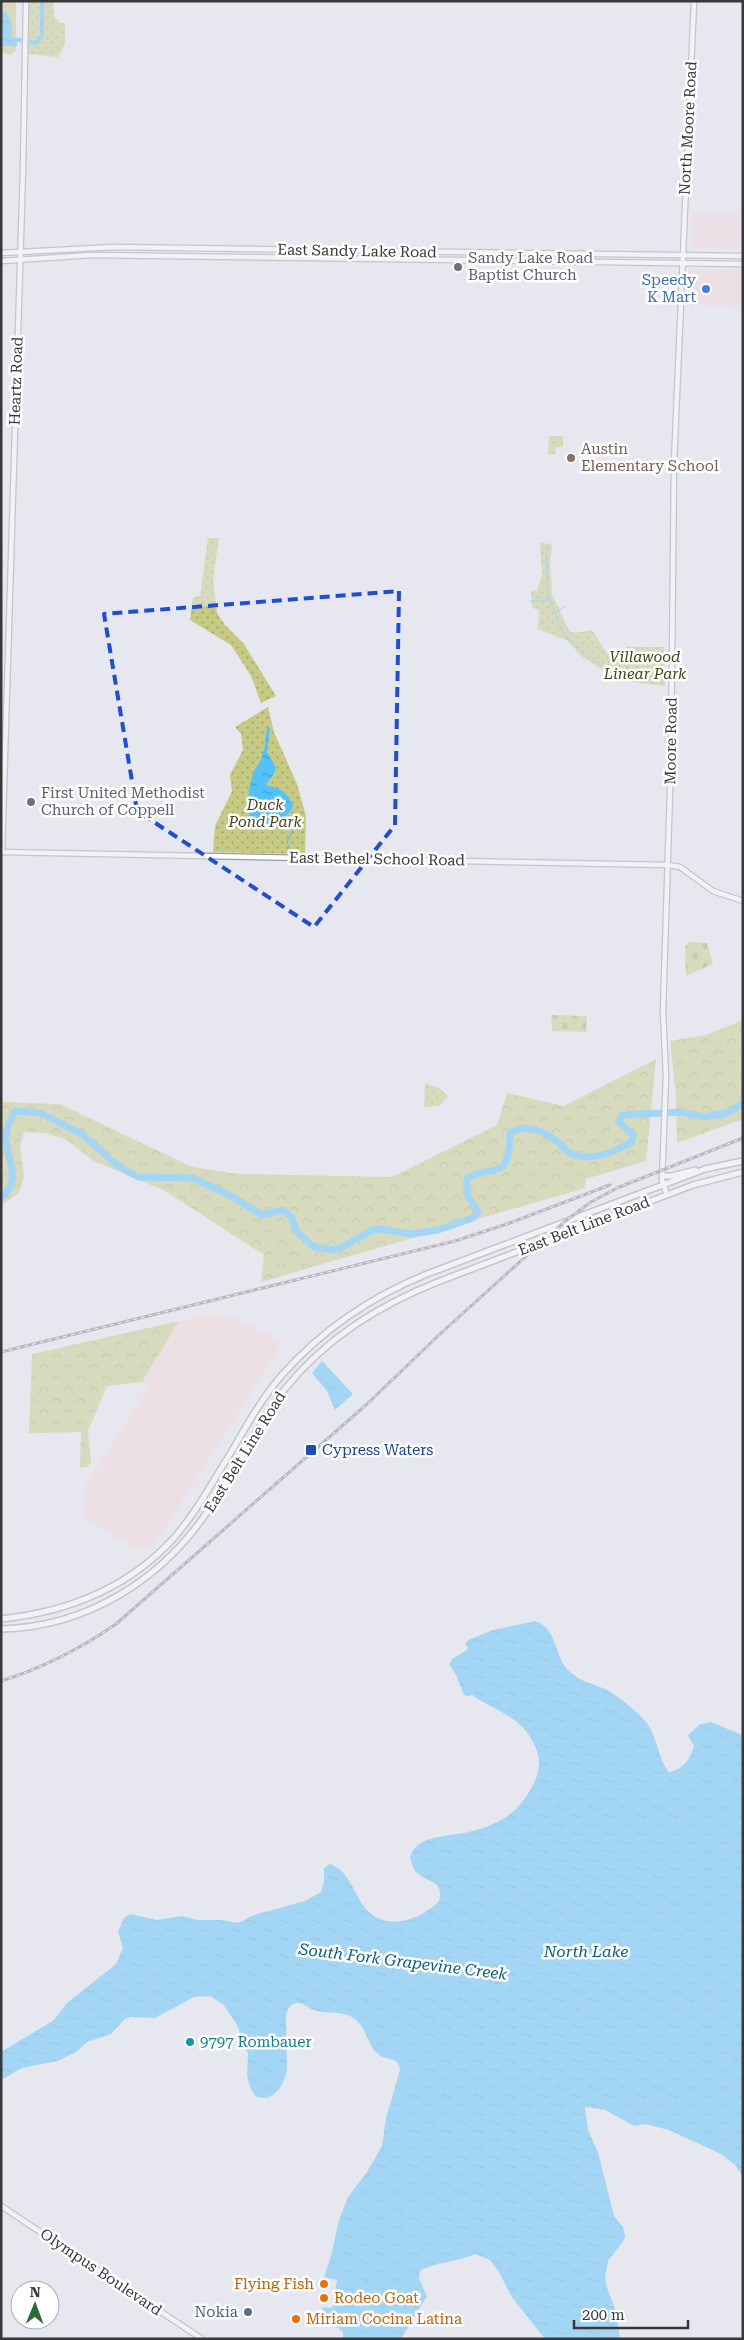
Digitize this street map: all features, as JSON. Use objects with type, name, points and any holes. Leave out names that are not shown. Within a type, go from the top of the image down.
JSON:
[{"type":"main road","name":"East Belt Line Road","points":[[1,1619],[40,1614],[90,1598],[128,1577],[173,1539],[192,1515],[264,1398],[292,1364],[314,1342],[342,1319],[396,1286],[705,1169],[743,1161]]},
{"type":"main road","points":[[662,1176],[672,1176],[692,1170],[705,1169]]},
{"type":"main road","name":"East Belt Line Road","points":[[1,1629],[41,1625],[65,1619],[94,1608],[138,1584],[161,1567],[210,1507],[282,1391],[340,1334],[374,1312],[404,1295],[692,1185],[743,1172]]},
{"type":"main road","points":[[470,1258],[474,1268]]},
{"type":"main road","points":[[340,1334],[343,1326],[342,1319]]},
{"type":"main road","points":[[292,1364],[301,1371]]},
{"type":"main road","points":[[173,1539],[180,1546]]},
{"type":"main road","points":[[90,1598],[94,1608]]},
{"type":"street","name":"Heartz Road","points":[[1,852],[20,261],[26,1]]},
{"type":"street","name":"North Moore Road","points":[[683,255],[694,1]]},
{"type":"street","name":"East Sandy Lake Road","points":[[1,253],[114,247],[743,256]]},
{"type":"street","points":[[342,259],[343,251]]},
{"type":"street","name":"East Sandy Lake Road","points":[[1,261],[92,255],[743,264]]},
{"type":"street","name":"Moore Road","points":[[667,1195],[662,1185],[665,1093],[662,1012],[672,720],[674,483],[683,255]]},
{"type":"street","name":"East Bethel School Road","points":[[1,852],[668,865],[680,867],[713,891],[743,901]]},
{"type":"street","name":"Olympus Boulevard","points":[[1,2206],[202,2339]]},
{"type":"highlighted area","points":[[399,591],[395,825],[314,927],[137,811],[104,614]]},
{"type":"shaded area","points":[[692,213],[740,213],[739,249],[691,248]]},
{"type":"shaded area","points":[[688,269],[743,269],[743,306],[687,305]]},
{"type":"shaded area","points":[[208,1314],[231,1316],[283,1342],[168,1524],[150,1549],[142,1551],[121,1541],[83,1516],[84,1489],[149,1386],[142,1382],[179,1321]]},
{"type":"green space","points":[[1,1],[16,2],[16,50],[11,55],[1,52]]},
{"type":"green space","points":[[28,1],[53,1],[54,16],[60,23],[65,23],[65,44],[58,57],[28,54]]},
{"type":"green space","points":[[549,436],[563,436],[563,447],[556,447],[556,454],[548,454]]},
{"type":"green space","points":[[208,538],[219,538],[213,580],[217,613],[225,625],[244,644],[276,696],[261,703],[251,676],[231,645],[190,620],[193,597],[200,596]]},
{"type":"green space","name":"Villawood Linear Park","points":[[540,543],[552,544],[550,563],[552,594],[569,631],[574,633],[592,630],[607,653],[616,655],[627,647],[664,647],[665,686],[632,682],[609,674],[581,656],[568,641],[538,629],[539,610],[532,608],[531,592],[537,590],[542,575]]},
{"type":"green space","name":"Duck Pond Park","points":[[268,707],[274,732],[297,784],[306,816],[305,854],[213,852],[215,826],[232,791],[230,775],[243,750],[241,734],[235,727]]},
{"type":"green space","points":[[689,942],[707,943],[713,964],[686,976],[685,947]]},
{"type":"green space","points":[[551,1015],[587,1016],[586,1032],[552,1031]]},
{"type":"green space","points":[[743,1020],[743,1119],[677,1143],[676,1095],[670,1041],[706,1035]]},
{"type":"green space","points":[[656,1059],[646,1161],[586,1179],[585,1188],[261,1282],[264,1255],[165,1191],[94,1161],[65,1139],[45,1133],[24,1132],[20,1146],[24,1176],[19,1193],[1,1205],[1,1102],[60,1104],[192,1167],[240,1174],[392,1177],[497,1125],[507,1093],[564,1106]]},
{"type":"green space","points":[[425,1083],[439,1088],[448,1096],[439,1106],[424,1107]]},
{"type":"green space","points":[[179,1321],[142,1382],[107,1386],[88,1431],[91,1463],[87,1467],[80,1467],[81,1432],[29,1433],[32,1354]]},
{"type":"water","points":[[1,10],[7,12],[12,25],[12,38],[17,37],[17,46],[1,46]]},
{"type":"water","points":[[267,728],[270,728],[267,752],[275,766],[275,772],[266,784],[283,791],[293,804],[284,818],[274,824],[258,829],[250,818],[248,802],[254,771],[264,752]]},
{"type":"water","points":[[322,1361],[353,1394],[335,1410],[327,1391],[312,1373]]},
{"type":"water","name":"North Lake","points":[[535,1621],[548,1630],[560,1658],[572,1674],[581,1680],[610,1692],[644,1719],[651,1729],[662,1760],[669,1772],[678,1769],[688,1759],[694,1746],[688,1735],[700,1724],[711,1722],[740,1734],[743,1738],[743,2177],[735,2165],[721,2154],[669,2130],[645,2124],[634,2126],[605,2110],[585,2107],[588,2130],[598,2152],[614,2216],[623,2227],[625,2236],[608,2261],[605,2276],[607,2288],[616,2311],[620,2339],[545,2339],[511,2296],[499,2272],[490,2260],[475,2254],[420,2271],[419,2279],[427,2296],[401,2339],[343,2339],[343,2332],[328,2320],[322,2307],[332,2308],[337,2280],[324,2277],[339,2220],[348,2197],[367,2172],[382,2146],[386,2118],[400,2070],[395,2061],[381,2056],[374,2050],[357,2021],[341,2013],[320,2012],[301,2003],[291,2006],[286,2014],[287,2071],[280,2088],[267,2098],[255,2096],[247,2076],[248,2054],[237,2025],[223,2004],[210,1996],[194,1997],[155,2018],[131,2017],[125,2019],[111,2034],[87,2042],[76,2052],[58,2061],[22,2068],[1,2080],[1,2052],[54,2020],[67,2003],[116,1964],[123,1948],[118,1931],[124,1918],[130,1914],[157,1920],[182,1916],[198,1920],[222,1920],[238,1923],[254,1915],[305,1901],[321,1892],[324,1882],[324,1868],[330,1864],[337,1867],[347,1878],[366,1909],[374,1916],[383,1920],[403,1921],[423,1914],[432,1908],[439,1901],[439,1888],[434,1882],[420,1876],[416,1872],[410,1857],[414,1849],[429,1839],[474,1831],[493,1824],[509,1815],[517,1808],[532,1787],[539,1769],[535,1746],[523,1727],[472,1695],[464,1695],[456,1675],[449,1664],[452,1659],[467,1650],[468,1647],[465,1645],[468,1640],[493,1630]]},
{"type":"waterway","points":[[13,39],[37,43],[42,35],[42,1]]},
{"type":"waterway","points":[[546,554],[548,596],[565,638],[615,674],[640,679],[664,673]]},
{"type":"waterway","points":[[529,601],[549,600]]},
{"type":"waterway","points":[[556,612],[566,606]]},
{"type":"waterway","points":[[293,856],[287,842],[294,828]]},
{"type":"waterway","points":[[1,1198],[8,1191],[12,1177],[6,1138],[11,1117],[15,1111],[41,1113],[83,1135],[118,1166],[138,1177],[193,1178],[233,1197],[262,1215],[283,1210],[292,1218],[296,1231],[314,1247],[337,1250],[372,1230],[381,1229],[411,1234],[438,1230],[473,1218],[478,1212],[467,1194],[467,1178],[500,1168],[507,1158],[510,1133],[516,1130],[529,1128],[542,1132],[574,1155],[589,1157],[612,1152],[632,1142],[633,1135],[619,1122],[622,1115],[681,1112],[704,1117],[727,1113],[743,1104]]},
{"type":"railway","points":[[1,1681],[61,1657],[89,1642],[116,1624],[366,1405],[440,1334],[564,1222],[591,1202],[617,1188],[743,1138]]},
{"type":"railway","points":[[1,1352],[455,1241],[507,1224],[610,1185]]},
{"type":"place","name":"Sandy Lake Road Baptist Church","points":[[458,267]]},
{"type":"place","name":"Speedy K Mart","points":[[706,289]]},
{"type":"place","name":"Austin Elementary School","points":[[571,458]]},
{"type":"place","name":"First United Methodist Church of Coppell","points":[[31,802]]},
{"type":"place","name":"Cypress Waters","points":[[311,1450]]},
{"type":"place","name":"9797 Rombauer","points":[[190,2042]]},
{"type":"place","name":"Flying Fish","points":[[324,2284]]},
{"type":"place","name":"Rodeo Goat","points":[[324,2298]]},
{"type":"place","name":"Nokia","points":[[248,2312]]},
{"type":"place","name":"Miriam Cocina Latina","points":[[296,2319]]},
{"type":"water label","name":"South Fork Grapevine Creek","points":[[403,1961]]}]
